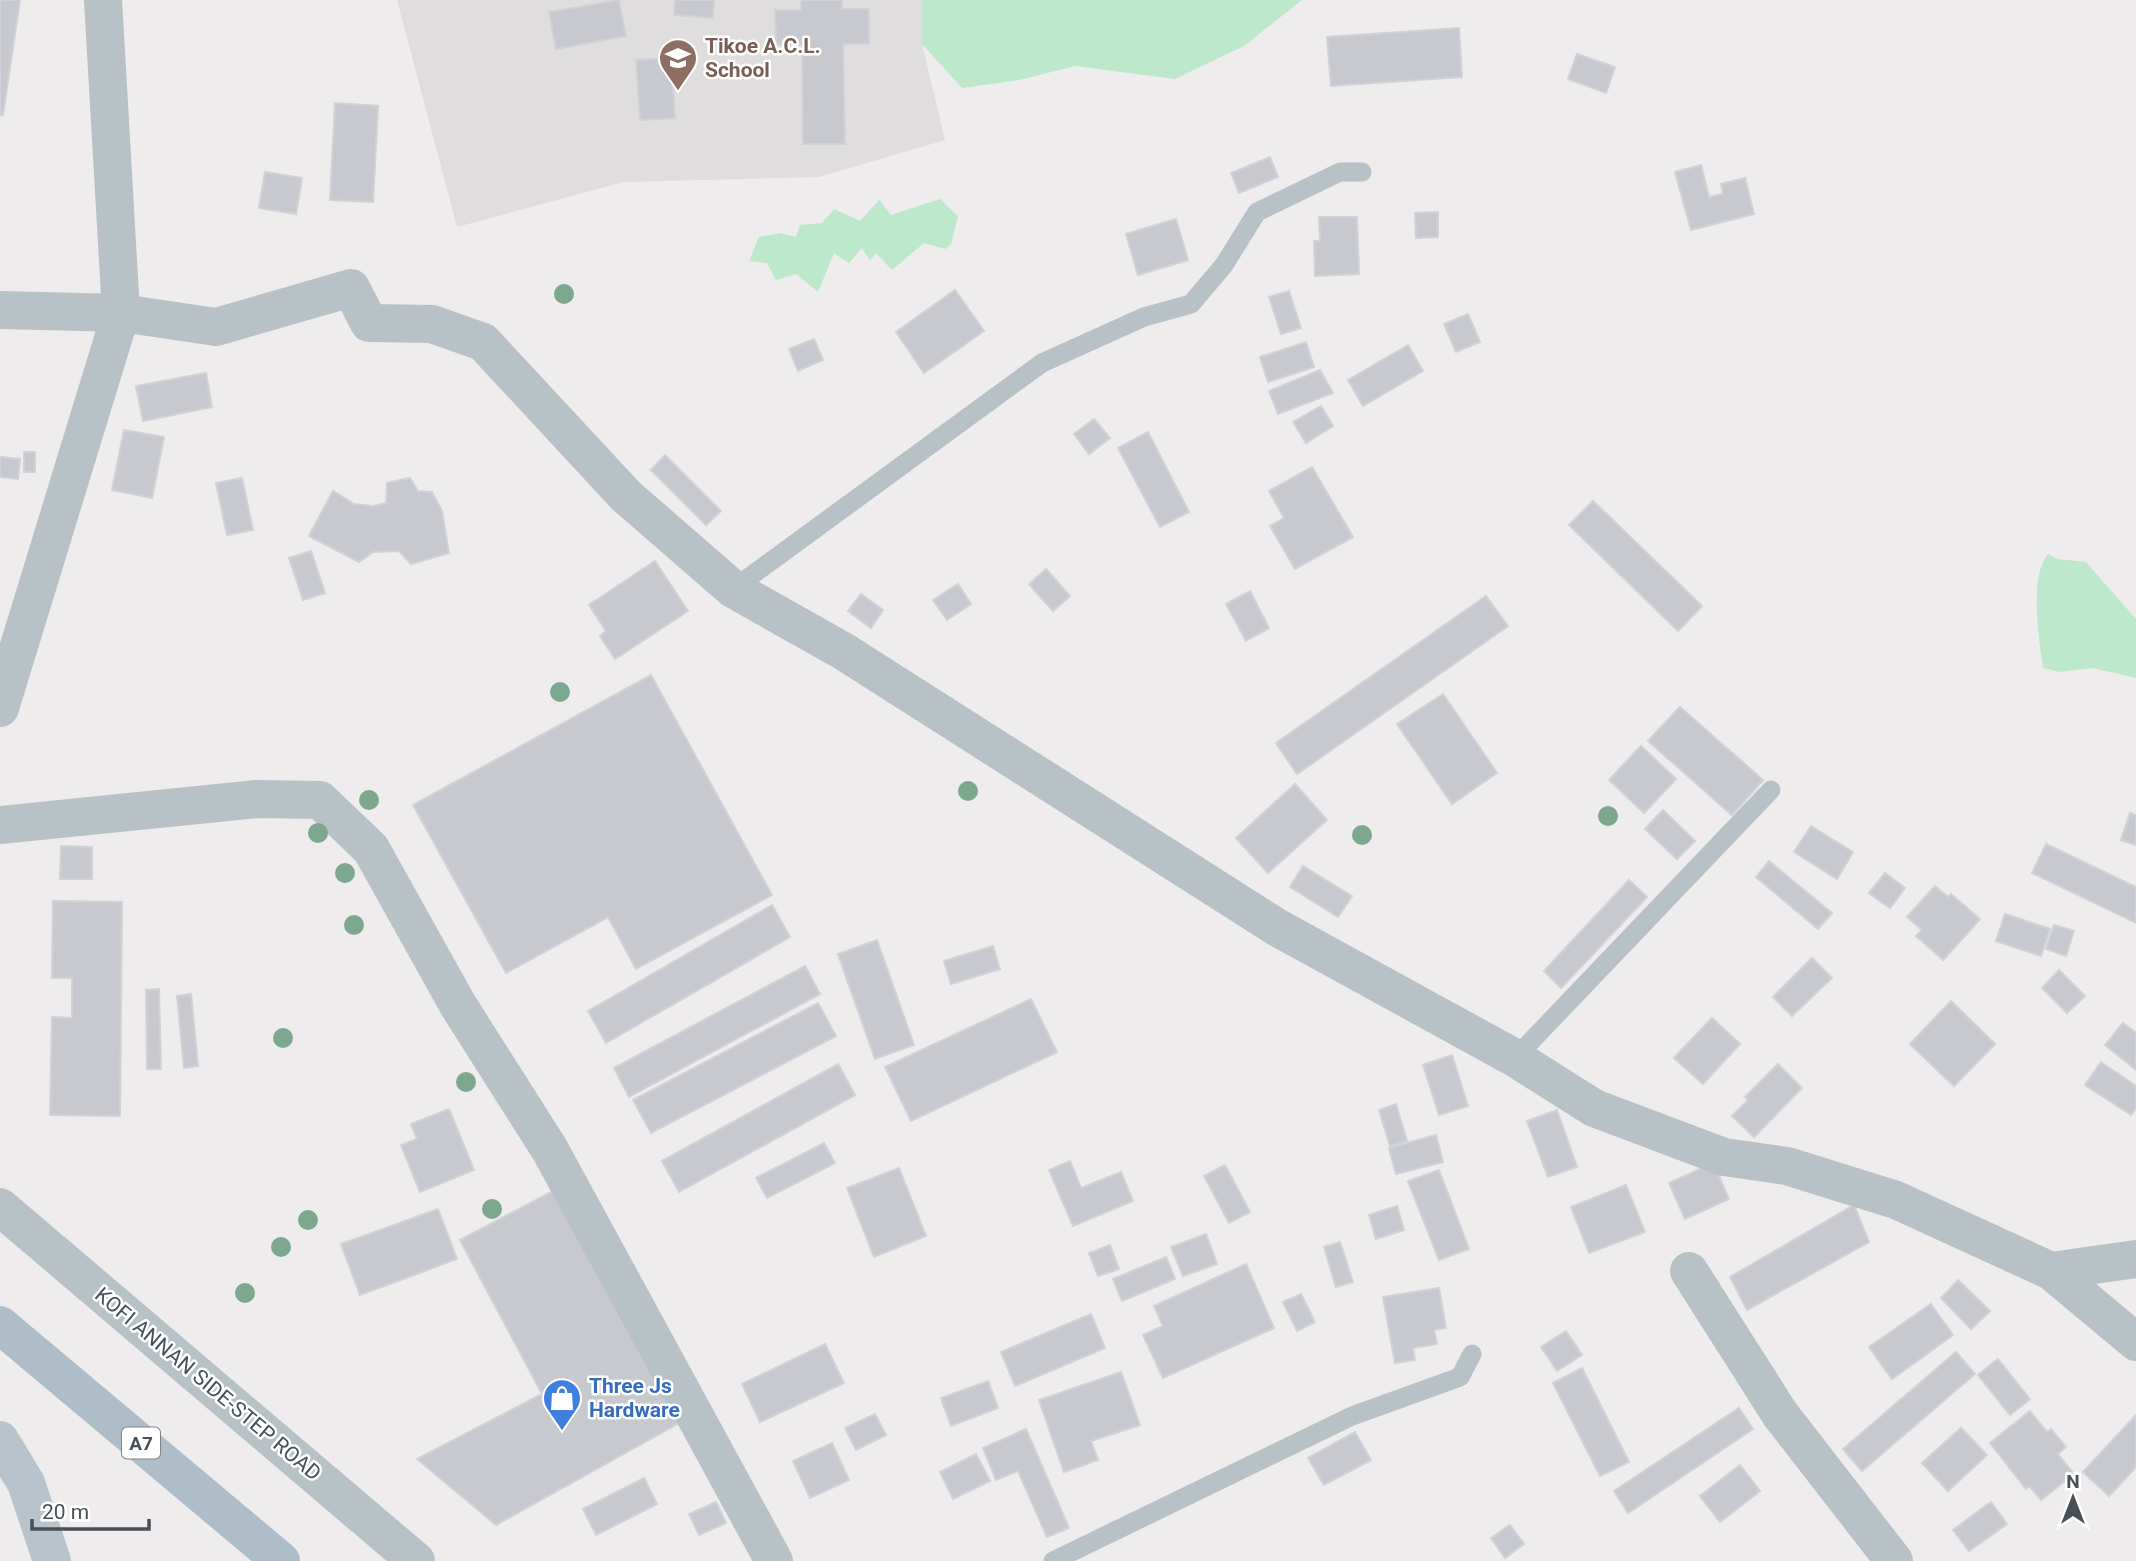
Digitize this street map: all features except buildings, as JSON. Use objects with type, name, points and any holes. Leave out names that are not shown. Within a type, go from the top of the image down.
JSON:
[{"type":"main road","name":"A7","points":[[0,1325],[281,1561]]},
{"type":"main road","points":[[0,1440],[26,1483],[52,1561]]},
{"type":"street","points":[[0,708],[121,313],[103,0]]},
{"type":"street","points":[[0,310],[121,313],[216,327],[351,288],[369,323],[432,324],[483,342],[626,496],[733,589],[843,651],[1278,928],[1515,1058],[1594,1108],[1724,1157],[1787,1167],[1896,1200],[2051,1271],[2136,1342]]},
{"type":"street","points":[[0,825],[257,799],[320,800],[371,849],[458,1005],[550,1150],[774,1561]]},
{"type":"street","name":"KOFI ANNAN SIDE-STEP ROAD","points":[[0,1207],[416,1561]]},
{"type":"street","points":[[2051,1271],[2136,1259]]},
{"type":"street","points":[[1689,1271],[1780,1414],[1894,1561]]},
{"type":"lane","points":[[733,589],[1042,363],[1144,317],[1191,303],[1224,265],[1257,212],[1340,172],[1362,172]]},
{"type":"lane","points":[[1515,1058],[1771,790]]},
{"type":"lane","points":[[1053,1561],[1352,1416],[1460,1377],[1472,1354]]},
{"type":"shaded area","name":"Tikoe A.C.L. School","points":[[397,0],[922,0],[922,44],[945,140],[819,177],[623,182],[457,227]]},
{"type":"green space","points":[[922,0],[1302,0],[1244,46],[1175,79],[1075,66],[1019,80],[962,88],[922,44]]},
{"type":"green space","points":[[940,199],[958,216],[951,244],[945,249],[924,243],[892,270],[876,253],[870,261],[862,248],[849,263],[834,253],[818,292],[796,274],[776,280],[767,263],[749,261],[759,237],[780,233],[796,237],[800,225],[822,223],[834,209],[860,221],[879,200],[891,215]]},
{"type":"green space","points":[[2048,554],[2057,559],[2086,562],[2136,619],[2136,678],[2093,668],[2060,672],[2043,668],[2037,592],[2042,564]]},
{"type":"place","name":"Tikoe A.C.L. School","points":[[678,92]]},
{"type":"place","name":"Three Js Hardware","points":[[562,1432]]}]
